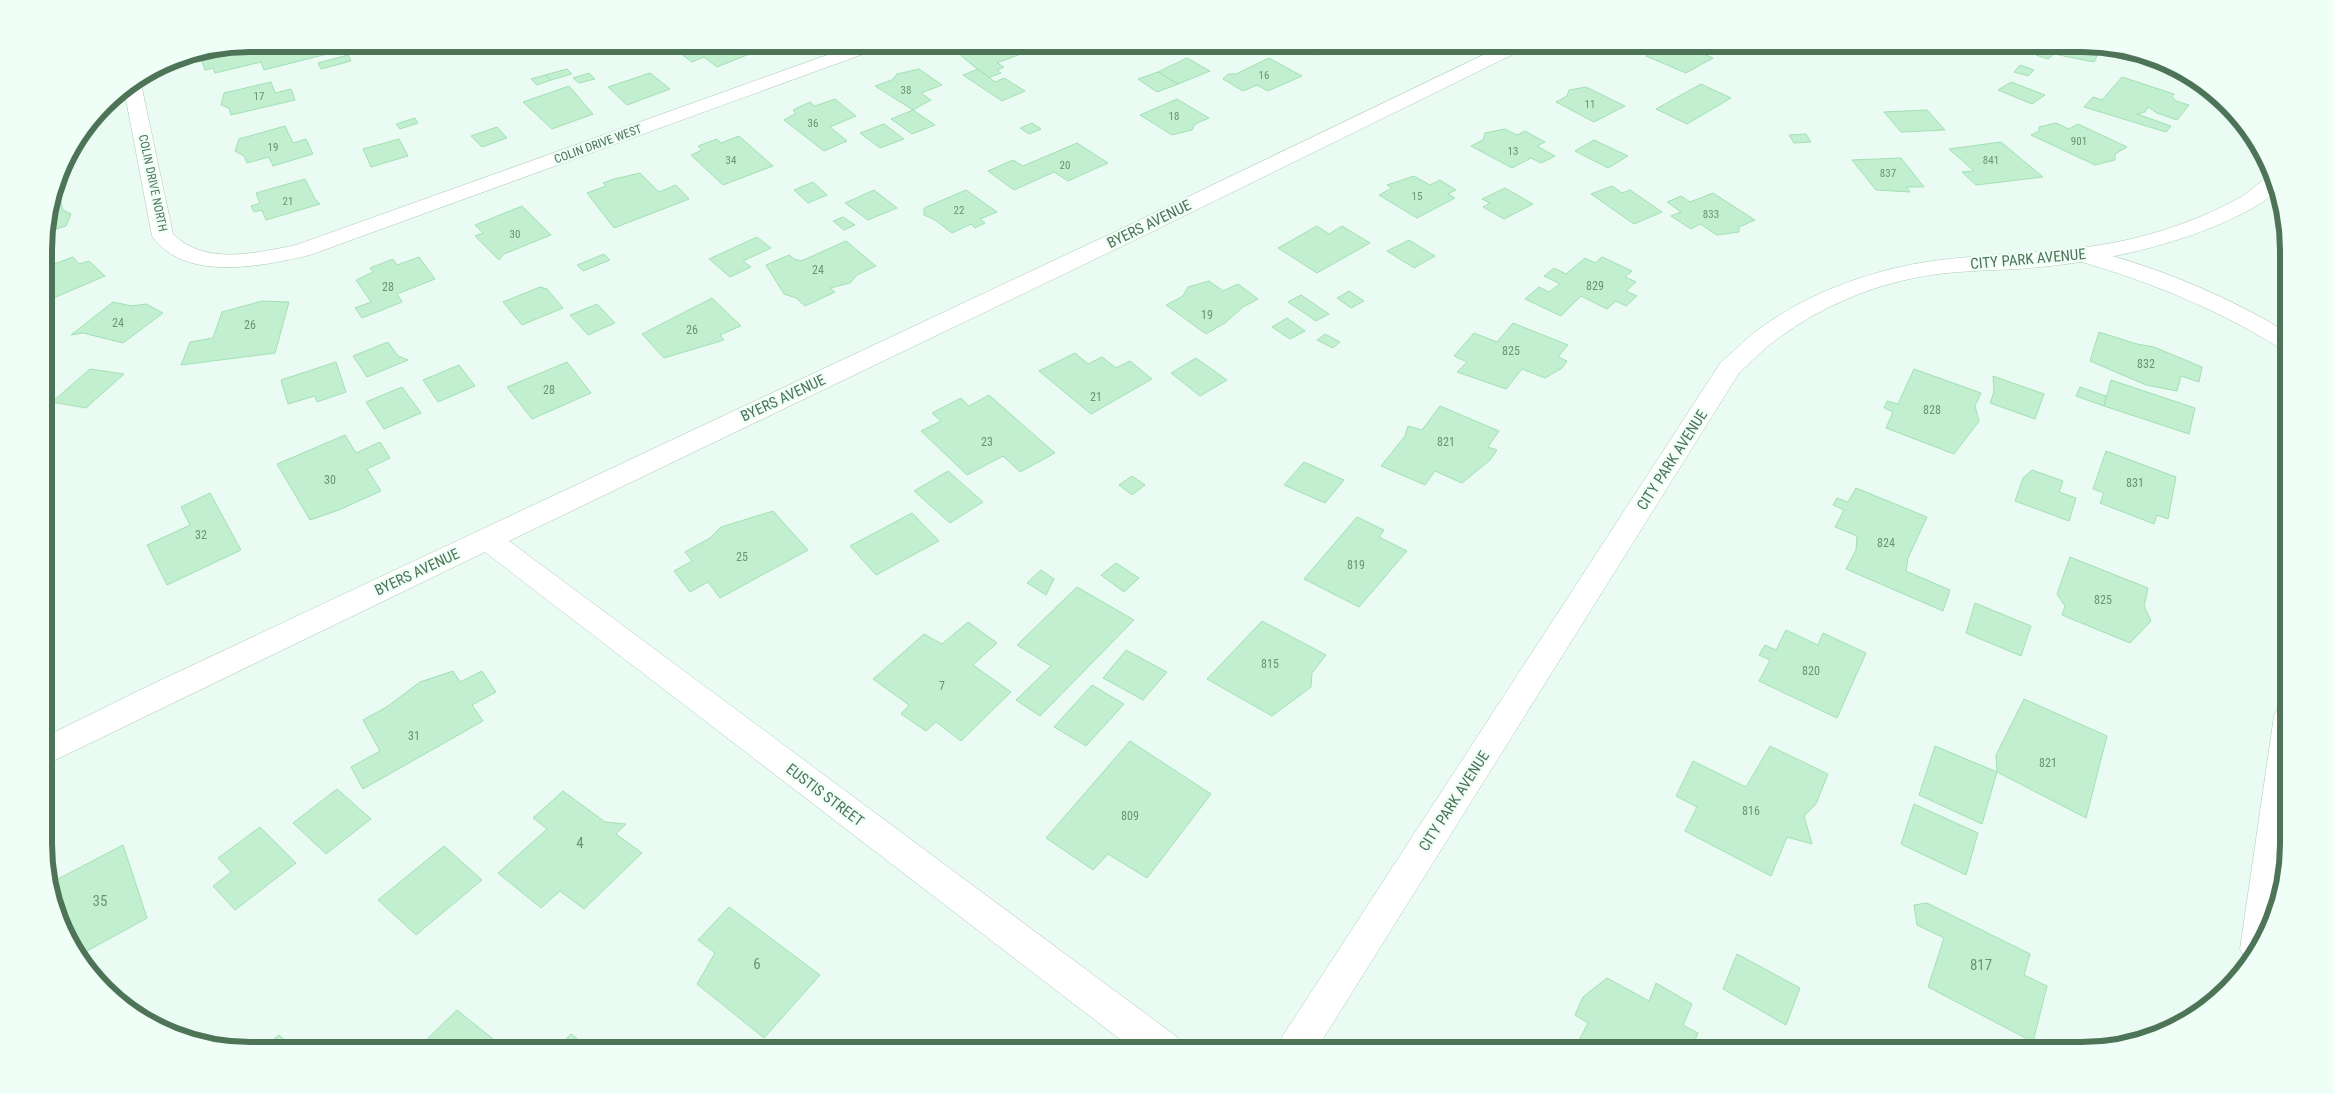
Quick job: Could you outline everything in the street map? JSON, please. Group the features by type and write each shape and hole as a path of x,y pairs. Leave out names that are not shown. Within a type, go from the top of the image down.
{"street":[{"name":"COLIN DRIVE WEST","path":"321,244 831,52"},
{"name":"BYERS AVENUE","path":"52,748 153,698 1131,233 1504,52"},
{"name":"COLIN DRIVE NORTH","path":"133,91 163,236 177,250 196,257 227,261 264,258 321,244"},
{"name":"CITY PARK AVENUE","path":"1300,1042 1730,368 1768,334 1813,306 1860,285 1915,271 1963,264 2083,256 2120,249 2196,227 2241,206 2270,187"},
{"path":"2083,256 2141,271 2195,292 2248,318 2280,338"},
{"name":"EUSTIS STREET","path":"486,540 1153,1042"},
{"path":"2261,929 2280,784"}],"building":[{"path":"250,52 331,53 264,70 261,62 215,73 213,68 205,70 201,59 224,54"},
{"path":"964,52 1023,53 997,63 1004,67 997,70 1001,73 988,78 959,54"},
{"path":"1311,52 1323,52 1317,55"},
{"path":"1653,52 1698,52 1713,58 1686,73 1646,56"},
{"path":"2040,52 2054,54 2048,59 2036,55"},
{"path":"2055,52 2098,53 2094,62 2054,54"},
{"path":"680,53 752,53 717,67 704,57 692,62"},
{"path":"348,55 351,61 321,69 318,63"},
{"path":"1187,58 1210,71 1178,84 1158,72"},
{"path":"1269,58 1302,76 1268,91 1257,85 1243,91 1223,79 1228,74 1236,74"},
{"path":"2020,65 2034,70 2028,76 2014,72"},
{"path":"567,69 572,74 551,80 545,75"},
{"path":"919,69 942,85 921,93 931,100 913,110 875,86 892,80 897,74"},
{"path":"978,69 995,82 1004,78 1025,91 1002,101 963,75"},
{"path":"1158,72 1178,84 1157,92 1138,79"},
{"path":"589,73 595,79 579,83 573,78"},
{"path":"650,73 670,89 627,105 608,87"},
{"path":"545,75 551,80 537,85 531,79"},
{"path":"2122,77 2174,94 2172,97 2176,101 2189,105 2177,120 2157,113 2148,107 2145,112 2137,114 2171,126 2166,132 2084,107 2093,97 2102,100"},
{"path":"271,82 275,93 291,89 295,100 231,115 229,108 221,105 224,93"},
{"path":"2011,82 2045,95 2032,104 1998,90"},
{"path":"1701,84 1731,98 1687,124 1656,109"},
{"path":"569,86 593,114 552,129 523,102"},
{"path":"1586,87 1625,106 1594,122 1556,102 1567,96 1569,90"},
{"path":"835,99 856,116 830,127 847,141 824,151 784,120 796,113 793,110 810,102 815,106"},
{"path":"1177,99 1209,118 1195,124 1192,130 1172,135 1140,115"},
{"path":"913,110 935,125 912,134 891,119"},
{"path":"1927,110 1945,130 1901,132 1884,112"},
{"path":"415,118 418,123 400,129 396,124"},
{"path":"1032,123 1041,129 1029,134 1020,128"},
{"path":"2056,123 2069,129 2078,124 2127,147 2115,154 2115,160 2095,165 2031,135 2039,131 2039,127"},
{"path":"884,124 904,139 880,148 860,133"},
{"path":"285,126 293,143 306,139 313,154 273,166 269,157 247,163 244,156 235,151 239,139"},
{"path":"497,127 507,138 482,147 471,136"},
{"path":"1505,129 1517,135 1525,131 1545,142 1537,146 1555,156 1541,163 1531,158 1512,168 1471,146 1483,140 1485,133"},
{"path":"1806,134 1811,142 1794,143 1789,135"},
{"path":"739,136 773,166 723,185 691,155 702,150 698,146 717,139 721,143"},
{"path":"399,139 408,156 371,167 363,149"},
{"path":"1594,140 1628,156 1608,168 1575,151"},
{"path":"2001,142 2043,177 1976,185 1962,172 1974,171 1949,149"},
{"path":"1077,143 1108,163 1068,181 1054,172 1014,190 988,171 1013,160 1023,166"},
{"path":"1901,158 1924,187 1906,187 1910,192 1876,190 1852,160"},
{"path":"640,173 659,192 676,185 689,199 614,228 587,193 606,186 603,183"},
{"path":"1414,176 1430,185 1440,180 1456,190 1448,194 1455,198 1417,218 1379,195 1392,188 1387,185"},
{"path":"305,179 315,199 320,204 266,220 262,210 254,212 251,206 260,203 256,193"},
{"path":"813,182 827,195 808,203 794,190"},
{"path":"1612,186 1622,193 1630,190 1662,212 1634,224 1591,194"},
{"path":"1505,188 1533,204 1504,219 1483,207 1490,203 1482,199"},
{"path":"874,190 897,208 868,220 845,203"},
{"path":"966,190 997,212 980,219 985,223 975,228 971,224 952,233 935,220 924,215 924,208"},
{"path":"1713,193 1755,220 1739,227 1739,232 1717,235 1700,224 1691,229 1671,216 1681,212 1667,202 1681,196 1690,202"},
{"path":"59,200 63,210 71,214 66,226 54,230 56,212"},
{"path":"522,206 551,235 504,254 499,260 475,236 483,233 475,225"},
{"path":"843,217 855,225 844,230 833,221"},
{"path":"1317,226 1329,234 1342,226 1370,243 1317,273 1278,248"},
{"path":"757,237 771,248 743,261 751,267 730,277 709,259"},
{"path":"1409,240 1435,256 1414,268 1387,251"},
{"path":"846,241 876,266 857,275 850,283 830,288 835,292 805,306 796,298 784,294 766,265 789,255 801,261"},
{"path":"604,254 610,260 583,271 577,265"},
{"path":"73,257 79,264 89,261 105,276 52,299 52,265"},
{"path":"419,257 435,279 397,294 402,302 362,318 355,308 371,302 356,280 373,272 370,268 393,259 397,265"},
{"path":"1602,257 1632,271 1625,277 1636,282 1626,291 1637,296 1626,306 1616,301 1607,309 1581,296 1561,316 1525,299 1539,287 1549,292 1560,284 1544,276 1554,268 1566,274 1585,258 1595,263"},
{"path":"1209,281 1223,291 1238,284 1258,299 1243,307 1225,323 1206,334 1166,305 1183,296 1188,287"},
{"path":"540,287 547,289 563,308 522,325 503,302"},
{"path":"1349,291 1364,301 1351,308 1337,298"},
{"path":"1301,295 1329,314 1316,321 1288,302"},
{"path":"712,298 741,326 720,335 724,340 664,358 642,334"},
{"path":"262,301 289,302 275,353 181,365 190,342 213,338 222,312"},
{"path":"113,302 132,306 146,304 163,313 123,343 83,333 71,335"},
{"path":"597,304 615,323 588,335 570,315"},
{"path":"1287,318 1305,331 1290,339 1272,327"},
{"path":"1513,323 1568,345 1558,357 1567,361 1562,368 1545,378 1522,369 1506,389 1457,372 1467,362 1454,356 1474,333 1497,342"},
{"path":"2099,332 2137,344 2154,347 2202,367 2199,382 2181,376 2177,391 2146,385 2090,361"},
{"path":"1325,334 1340,342 1333,348 1317,340"},
{"path":"388,342 398,356 408,360 367,377 353,356"},
{"path":"1075,353 1088,364 1102,357 1116,368 1130,361 1152,379 1091,414 1039,371"},
{"path":"1196,358 1227,380 1200,396 1171,373"},
{"path":"336,362 346,392 317,402 315,396 288,404 281,380"},
{"path":"567,362 591,393 532,419 507,387"},
{"path":"459,365 475,386 438,402 423,380"},
{"path":"90,369 124,374 86,408 52,402"},
{"path":"1914,369 1981,393 1975,406 1979,421 1954,454 1886,428 1893,412 1884,408 1887,401 1898,404"},
{"path":"1993,376 2044,394 2035,419 1990,403 1994,392"},
{"path":"2111,380 2195,408 2189,434 2104,406"},
{"path":"402,387 421,413 384,429 366,402"},
{"path":"2080,387 2106,396 2104,406 2076,396"},
{"path":"989,395 1055,453 1020,472 1003,456 967,475 921,431 941,421 932,413 961,398 969,406"},
{"path":"1440,406 1499,431 1488,447 1497,450 1490,460 1462,483 1435,471 1425,485 1381,466 1405,436 1408,426 1422,430"},
{"path":"345,435 356,453 380,442 390,458 367,469 381,491 339,510 310,520 277,464"},
{"path":"2106,451 2176,477 2168,519 2157,515 2154,524 2100,503 2104,493 2093,489"},
{"path":"1304,462 1344,480 1325,503 1284,485"},
{"path":"2032,470 2063,481 2059,492 2076,498 2069,521 2015,501 2023,478"},
{"path":"948,471 983,502 950,523 914,491"},
{"path":"1132,476 1145,485 1132,495 1119,485"},
{"path":"1856,488 1927,517 1908,558 1906,571 1950,590 1943,611 1846,569 1856,550 1857,536 1835,527 1844,510 1833,505 1837,498 1848,502"},
{"path":"210,493 241,550 167,585 147,545 190,525 181,507"},
{"path":"773,511 808,550 720,598 708,582 690,592 674,571 692,561 685,552 710,538 721,527"},
{"path":"912,513 939,541 876,575 850,546"},
{"path":"1357,517 1384,530 1379,537 1407,551 1359,607 1304,579"},
{"path":"2070,557 2148,588 2144,606 2151,621 2130,643 2062,615 2065,606 2057,594"},
{"path":"1116,563 1139,578 1124,592 1101,575"},
{"path":"1041,570 1054,579 1046,595 1027,583"},
{"path":"1077,587 1134,620 1040,716 1016,700 1051,666 1017,645"},
{"path":"1975,603 2031,626 2021,656 1966,633"},
{"path":"1262,621 1326,655 1312,673 1311,687 1272,716 1207,679"},
{"path":"968,622 997,643 973,665 1011,692 961,741 936,722 926,731 901,714 909,705 873,679 924,634 942,644"},
{"path":"1786,630 1818,645 1823,633 1866,653 1837,718 1759,681 1770,660 1759,655 1765,645 1776,650"},
{"path":"1126,650 1167,672 1143,700 1103,678"},
{"path":"453,671 460,682 482,671 496,692 472,705 483,721 363,789 351,767 380,751 363,720 388,706 420,682"},
{"path":"1092,685 1124,704 1086,746 1054,727"},
{"path":"2024,699 2107,736 2086,818 1997,772 1996,755"},
{"path":"1130,741 1211,794 1147,878 1108,854 1093,870 1046,838"},
{"path":"1770,746 1828,774 1816,804 1804,816 1812,844 1787,837 1771,876 1685,831 1697,807 1676,796 1693,761 1746,787"},
{"path":"1935,746 1997,772 1982,824 1919,795"},
{"path":"337,789 371,819 326,854 293,823"},
{"path":"563,791 605,822 626,824 616,834 642,853 584,909 560,891 541,908 498,873 547,829 533,818"},
{"path":"1914,804 1978,833 1966,875 1901,844"},
{"path":"260,827 296,863 235,910 213,886 231,872 218,858"},
{"path":"123,845 147,918 85,952 63,907 56,880"},
{"path":"444,846 482,880 416,935 378,900"},
{"path":"1927,903 2030,954 2024,975 2047,986 2033,1042 1928,987 1944,938 1917,925 1914,905"},
{"path":"729,907 820,975 764,1038 697,984 715,953 698,940"},
{"path":"1737,954 1800,988 1786,1025 1723,989"},
{"path":"1607,978 1649,1001 1656,983 1692,1004 1683,1025 1698,1033 1694,1042 1578,1042 1588,1023 1575,1015 1583,997"},
{"path":"457,1010 493,1039 490,1042 424,1042"},
{"path":"571,1034 582,1042 563,1042"},
{"path":"279,1035 287,1042 271,1042"}]}
